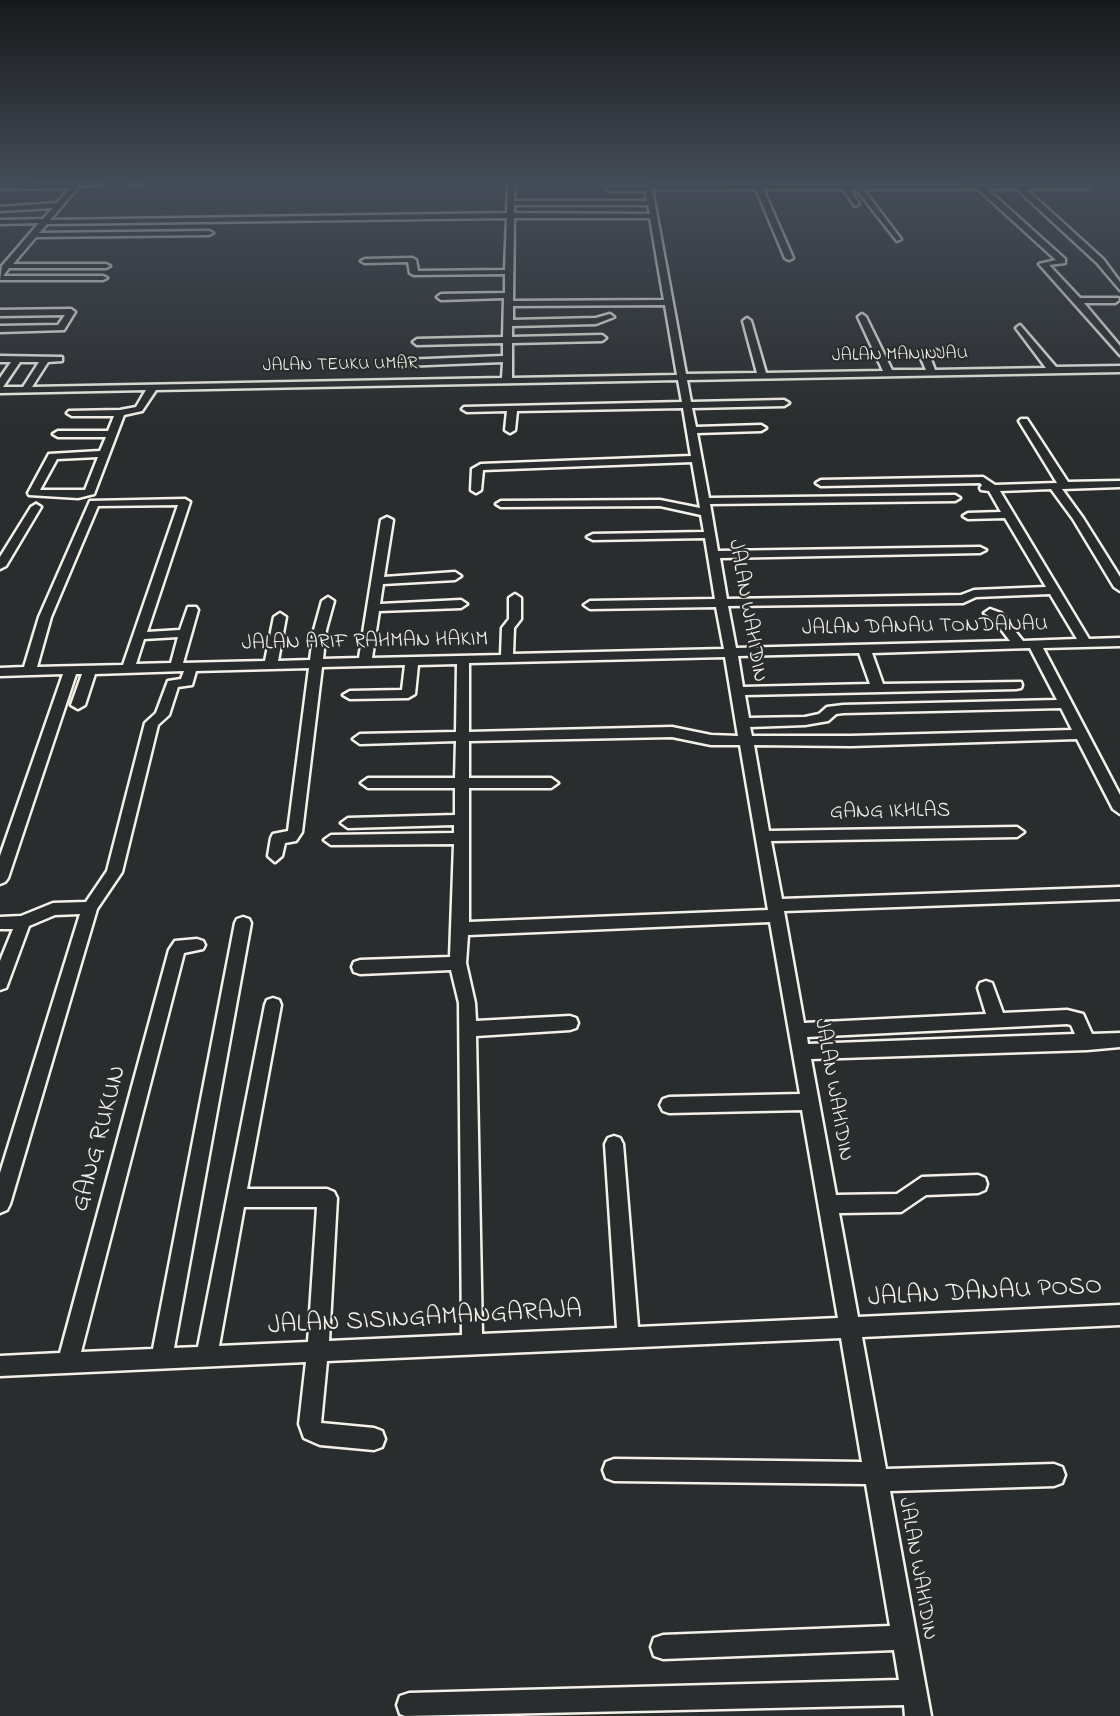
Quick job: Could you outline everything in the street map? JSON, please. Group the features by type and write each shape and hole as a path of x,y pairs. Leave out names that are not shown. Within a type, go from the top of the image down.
{"street":[{"path":"413,264 414,273 508,272"},
{"path":"507,380 508,264"},
{"name":"JALAN WAHIDIN","path":"662,264 852,1327 916,1704"},
{"path":"1043,264 1078,301 1120,352"},
{"path":"1102,264 1120,288"},
{"path":"103,278 0,276 6,266 106,266"},
{"path":"441,297 668,302"},
{"path":"1078,301 1115,300"},
{"path":"0,313 71,312 61,328 0,329"},
{"path":"508,323 596,321 610,317"},
{"path":"862,317 889,373"},
{"path":"747,321 762,375"},
{"path":"1020,328 1053,370"},
{"path":"417,342 602,338"},
{"path":"931,372 926,357 936,353"},
{"path":"0,359 59,359"},
{"path":"0,387 17,359"},
{"path":"26,389 45,359"},
{"path":"402,363 507,359"},
{"name":"JALAN MANINJAU","path":"681,376 1120,369"},
{"name":"JALAN TEUKU UMAR","path":"0,387 26,389 153,387 681,376"},
{"path":"72,413 120,413 139,410 153,387"},
{"path":"468,409 784,403"},
{"path":"510,430 512,408"},
{"path":"102,454 53,456 33,493 78,495 90,492 102,454 120,413"},
{"path":"1024,421 1059,486 1120,587"},
{"path":"691,430 761,428"},
{"path":"58,434 112,434"},
{"path":"476,490 477,469 481,467 696,459"},
{"path":"821,483 983,480 991,487 1085,643"},
{"path":"906,482 912,499"},
{"path":"974,488 1120,484"},
{"path":"501,504 660,503 704,507 955,498"},
{"path":"29,671 45,617 94,503 185,502 128,668"},
{"path":"0,566 36,507"},
{"path":"968,516 1008,515"},
{"path":"365,662 387,520"},
{"path":"593,537 710,535"},
{"path":"713,555 980,550"},
{"path":"377,581 455,576"},
{"path":"590,605 963,599 974,594 1053,590"},
{"path":"507,658 508,628 515,619 515,598"},
{"path":"275,856 278,838 291,837 295,831 309,706 320,630 328,601"},
{"path":"373,608 461,604"},
{"path":"176,667 192,610"},
{"path":"990,612 997,616 1020,645"},
{"path":"271,664 280,618"},
{"path":"138,636 186,633"},
{"name":"JALAN DANAU TONDANAU","path":"730,653 1120,642"},
{"path":"1035,645 1120,809"},
{"path":"864,649 877,686"},
{"name":"JALAN ARIF RAHMAN HAKIM","path":"0,672 730,653"},
{"path":"463,660 461,929 458,963 467,1004 468,1029 472,1345"},
{"path":"350,695 408,694 412,661"},
{"path":"0,1204 90,908 114,872 152,723 162,715 173,684 187,682 191,667"},
{"path":"78,705 90,669"},
{"path":"0,878 71,670"},
{"path":"737,691 877,686 1016,685"},
{"path":"360,739 672,732 697,739 814,720 823,718 832,710 1066,704"},
{"path":"745,731 851,741 1082,734"},
{"path":"368,783 551,783"},
{"path":"348,823 461,820"},
{"name":"GANG IKHLAS","path":"763,836 1017,832"},
{"path":"331,840 462,838"},
{"path":"461,929 1120,893"},
{"path":"0,923 23,922 53,909 90,908"},
{"path":"0,983 23,922"},
{"path":"161,1359 243,923"},
{"name":"GANG RUKUN","path":"68,1363 177,950 181,946 197,945"},
{"path":"360,967 458,963"},
{"path":"986,988 997,1022"},
{"path":"206,1357 273,1005"},
{"path":"798,1030 1074,1018 1088,1042"},
{"path":"468,1029 570,1023"},
{"path":"962,1024 970,1048"},
{"path":"802,1052 970,1048 1120,1040"},
{"path":"669,1105 811,1102"},
{"path":"614,1144 628,1337"},
{"path":"830,1204 902,1203 922,1186 978,1184"},
{"path":"235,1198 327,1198 318,1352 310,1424 312,1430 320,1434 374,1439"},
{"name":"JALAN DANAU POSO","path":"852,1327 1120,1315"},
{"name":"JALAN SISINGAMANGARAJA","path":"0,1366 852,1327"},
{"path":"614,1470 877,1477 1054,1475"},
{"path":"663,1647 905,1638"},
{"path":"410,1705 916,1704"}]}
